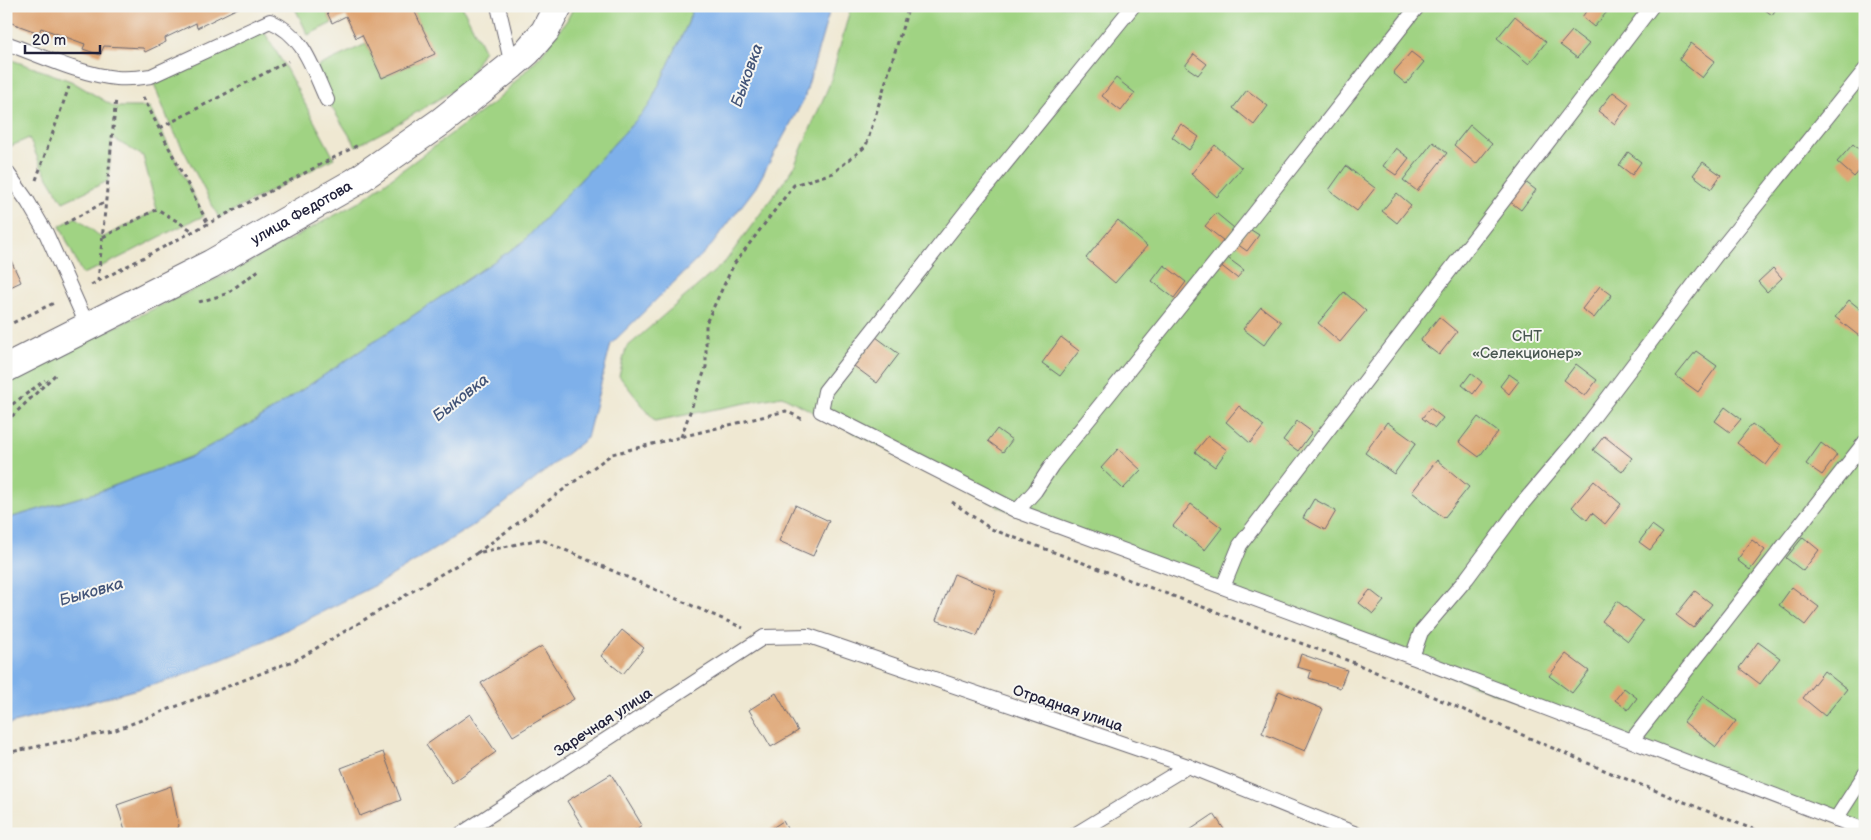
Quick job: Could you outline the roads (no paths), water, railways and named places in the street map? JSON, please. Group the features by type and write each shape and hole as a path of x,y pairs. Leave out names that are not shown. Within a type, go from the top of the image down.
{"street":[{"name":"улица Федотова","path":"6,368 211,264 355,182 442,121 527,52 545,30 558,6"}],"lane":[{"path":"498,6 512,65"},
{"path":"1133,6 973,203 825,391 822,411 1017,511 1412,657 1865,830"},
{"path":"1017,511 1058,457 1250,220 1418,6"},
{"path":"1223,587 1240,545 1652,6"},
{"path":"6,43 97,75 134,78 151,76 270,21 281,26 301,45 327,100"},
{"path":"1412,657 1421,632 1467,578 1522,504 1576,440 1717,254 1865,70"},
{"path":"6,171 28,202 46,233 88,327"},
{"path":"1632,740 1865,442"},
{"name":"Отрадная улица","path":"764,637 809,636 1188,766 1356,834"},
{"name":"Заречная улица","path":"461,834 764,637"},
{"path":"1076,834 1188,766"},
{"path":"1836,818 1865,774"}],"water":[{"name":"Быковка","path":"693,6 831,6 804,99 756,187 711,246 611,344 587,438 490,515 378,584 252,647 174,679 6,725 6,519 98,492 190,457 257,420 523,242 649,106 688,23"}],"park label":[{"name":"СНТ «Селекционер»","path":"1527,344"}]}
